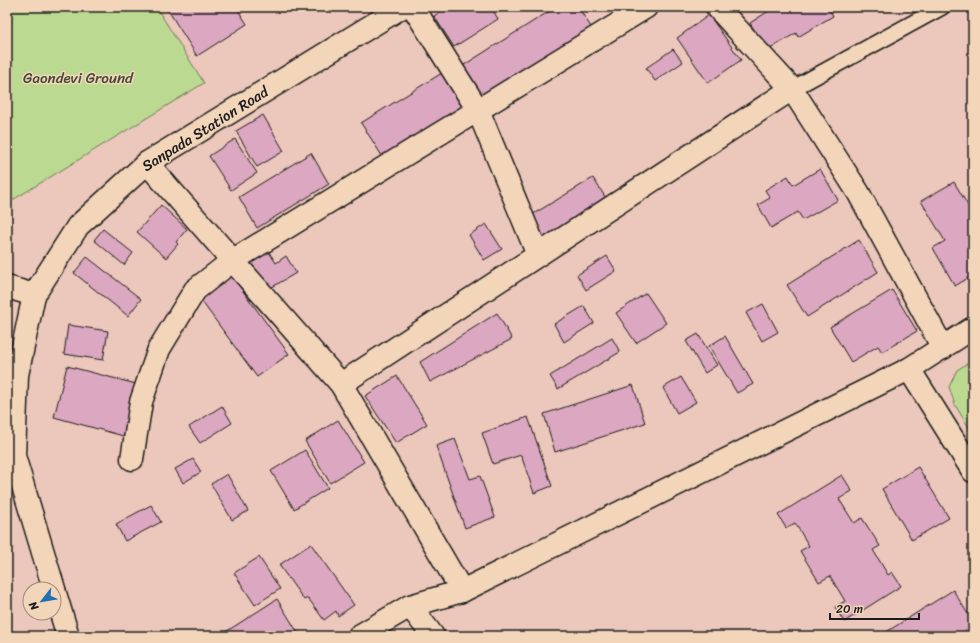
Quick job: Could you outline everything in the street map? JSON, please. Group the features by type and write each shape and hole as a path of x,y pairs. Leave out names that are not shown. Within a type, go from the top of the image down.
{"street":[{"path":"132,459 141,402 159,349 195,290 232,261 646,7"},
{"path":"717,7 792,89 858,192 943,348"},
{"path":"401,8 478,110 538,256"},
{"name":"Sanpada Station Road","path":"52,581 14,456 17,375 34,295 78,226 147,163 401,8"},
{"path":"341,384 792,89"},
{"path":"147,163 341,384 462,591"},
{"path":"7,287 34,295"},
{"path":"358,636 410,606 462,591 909,369 973,328"},
{"path":"909,369 973,471"},
{"path":"410,606 432,636"},
{"name":"Sanpada Station Road","path":"62,616 68,636"}],"lane":[{"path":"792,89 942,7"}],"green space":[{"name":"Gaondevi Ground","path":"7,7 156,7 204,83 11,201 7,202"},
{"path":"973,360 973,434 955,405 949,387 957,370"}],"building":[{"path":"166,7 236,7 247,24 197,56"},
{"path":"448,7 491,7 498,19 454,47 434,16"},
{"path":"556,7 578,7 593,30 476,102 456,70"},
{"path":"775,7 828,7 833,16 798,37 796,33 767,51 750,23"},
{"path":"709,15 741,60 708,83 677,38"},
{"path":"673,49 683,62 655,81 646,68"},
{"path":"442,73 467,112 386,162 361,123"},
{"path":"263,115 284,151 257,167 236,131"},
{"path":"235,139 257,173 231,190 209,156"},
{"path":"311,153 329,184 257,228 239,197"},
{"path":"820,169 838,200 803,220 798,212 771,228 758,205 770,198 765,190 788,176 793,185"},
{"path":"593,178 611,206 547,244 530,216"},
{"path":"954,182 973,214 973,275 955,286 933,248 945,241 921,201"},
{"path":"161,205 187,229 176,242 178,244 166,258 137,232"},
{"path":"486,224 502,249 484,260 469,235"},
{"path":"103,229 133,253 124,265 94,240"},
{"path":"859,240 878,272 807,317 787,285"},
{"path":"267,249 276,263 286,256 296,273 262,293 243,263"},
{"path":"607,256 616,271 586,290 577,275"},
{"path":"87,257 141,299 128,316 74,273"},
{"path":"229,272 289,354 257,377 197,295"},
{"path":"892,290 917,331 882,352 878,346 851,362 830,327"},
{"path":"646,293 666,323 636,343 616,313"},
{"path":"763,304 778,332 762,341 746,313"},
{"path":"584,306 594,323 564,342 554,324"},
{"path":"497,313 512,339 430,382 420,362"},
{"path":"68,325 108,331 103,360 64,354"},
{"path":"698,334 717,365 705,373 686,341"},
{"path":"725,336 753,384 737,393 709,346"},
{"path":"612,338 620,352 558,389 550,376"},
{"path":"67,366 140,385 127,437 54,417"},
{"path":"397,376 427,424 396,443 365,396"},
{"path":"681,377 696,402 677,413 663,388"},
{"path":"633,385 645,423 555,452 544,414"},
{"path":"222,406 232,423 200,443 189,427"},
{"path":"528,417 552,486 534,493 521,455 493,464 482,433"},
{"path":"338,420 364,462 330,483 305,441"},
{"path":"455,439 470,479 480,476 495,517 465,528 436,446"},
{"path":"305,450 328,488 294,509 271,471"},
{"path":"193,459 201,472 183,483 175,469"},
{"path":"918,467 949,518 912,540 882,489"},
{"path":"227,474 248,511 232,520 211,484"},
{"path":"842,475 852,491 839,499 854,523 862,518 880,546 873,550 888,575 892,572 901,586 844,622 835,607 845,601 830,576 819,582 800,551 809,546 795,523 786,528 778,515"},
{"path":"151,505 161,522 125,541 116,524"},
{"path":"311,544 354,605 338,616 336,611 324,620 308,598 304,600 279,565"},
{"path":"259,557 280,589 255,605 234,573"},
{"path":"953,590 973,622 973,636 880,636"},
{"path":"277,599 300,636 226,636 224,633"}]}
